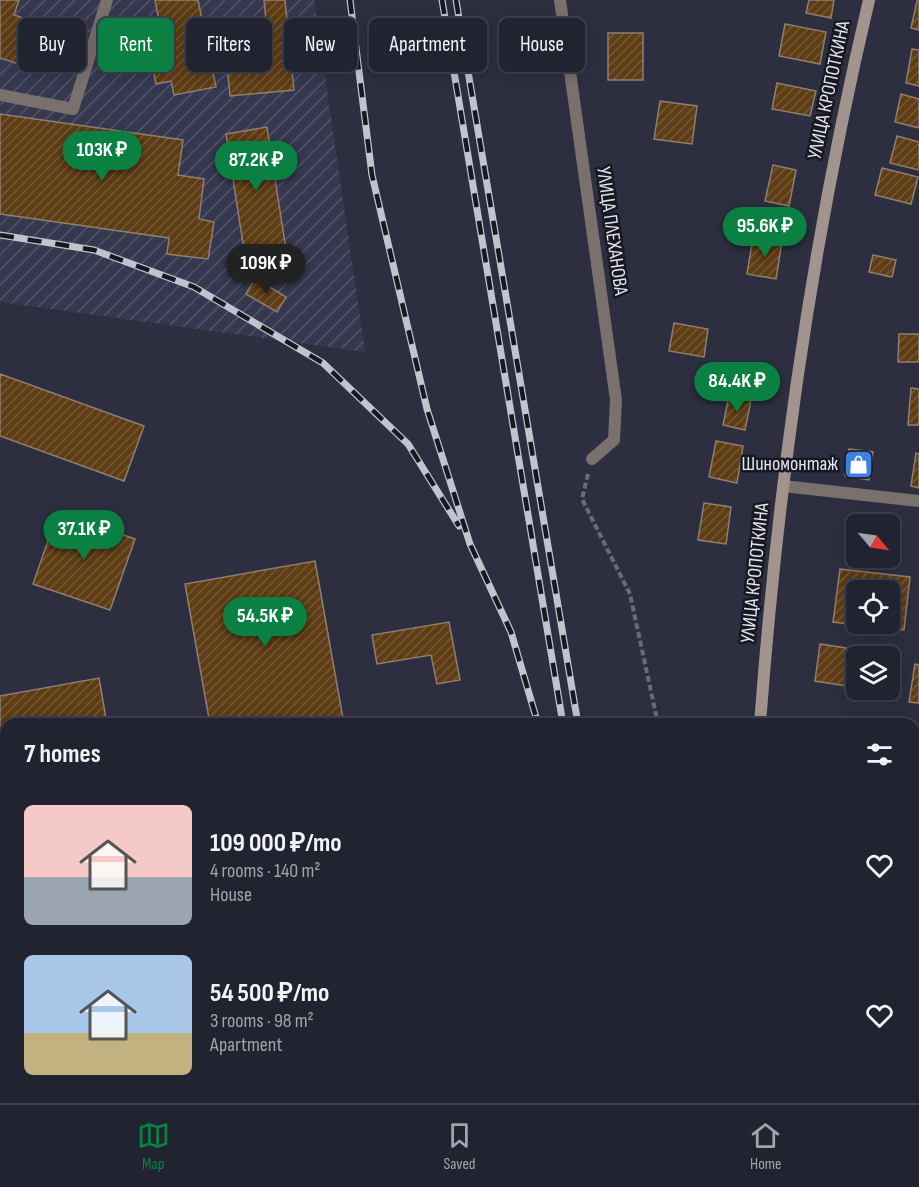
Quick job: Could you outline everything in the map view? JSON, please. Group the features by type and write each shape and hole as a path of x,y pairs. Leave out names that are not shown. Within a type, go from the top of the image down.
{"main road":[{"name":"УЛИЦА КРОПОТКИНА","path":"761,718 783,486 836,145 869,0"}],"street":[{"path":"0,95 73,109 107,0"},
{"name":"УЛИЦА ПЛЕХАНОВА","path":"560,0 616,400 614,440 592,459"},
{"path":"783,486 919,501"}],"path":[{"path":"592,459 582,499 630,594 657,718"}],"shaded area":[{"path":"0,0 314,0 317,18 284,18 284,72 324,72 365,352 0,302"}],"building":[{"path":"0,0 19,0 14,15 23,18 18,18 18,64 0,58"},
{"path":"155,0 198,0 202,18 186,18 186,72 213,72 216,87 174,95 171,81 156,84 154,72 174,72 174,18 158,18"},
{"path":"264,0 285,0 287,18 284,18 284,72 292,72 294,90 230,96 228,72 272,72 272,18 266,18"},
{"path":"809,0 834,0 831,18 806,13"},
{"path":"917,1 919,1 919,30 911,28"},
{"path":"785,24 826,32 820,64 779,56"},
{"path":"608,33 643,33 643,80 608,80"},
{"path":"912,49 919,50 919,86 906,83"},
{"path":"777,83 816,91 810,116 772,109"},
{"path":"901,94 919,99 919,128 895,122"},
{"path":"660,101 697,106 692,144 654,139"},
{"path":"0,114 183,140 178,175 204,179 199,219 214,222 208,259 167,254 169,238 0,214"},
{"path":"267,127 286,250 245,256 226,134"},
{"path":"897,136 919,142 919,170 890,163"},
{"path":"773,165 796,170 789,206 765,201"},
{"path":"882,168 918,177 911,204 875,195"},
{"path":"753,237 782,241 776,279 747,274"},
{"path":"873,255 896,260 892,277 869,272"},
{"path":"255,278 286,297 277,312 246,294"},
{"path":"674,323 708,329 704,357 669,351"},
{"path":"899,334 919,334 919,362 898,362"},
{"path":"0,374 144,426 124,481 0,436"},
{"path":"911,388 919,389 919,425 908,425"},
{"path":"729,396 751,400 745,430 723,425"},
{"path":"716,441 743,446 737,483 709,477"},
{"name":"Шиномонтаж","path":"849,449 873,452 869,480 845,476"},
{"path":"916,453 919,454 919,488 911,486"},
{"path":"704,503 731,507 726,544 698,540"},
{"path":"58,512 135,539 110,610 33,584"},
{"path":"315,561 343,718 209,718 185,584"},
{"path":"840,569 910,577 904,630 900,630 900,580 846,580 846,623 833,622"},
{"path":"449,622 460,680 437,684 431,655 377,664 372,635"},
{"path":"820,644 846,648 846,686 815,681"},
{"path":"915,664 919,665 919,703 909,702"},
{"path":"99,678 106,718 0,718 0,696"}],"railway":[{"path":"350,0 372,175 427,409 470,544 511,632 536,718"},
{"path":"442,0 562,718"},
{"path":"456,0 577,718"},
{"path":"0,235 94,250 194,287 323,363 408,444 459,526"}],"place":[{"name":"Шиномонтаж","path":"859,464"}]}
